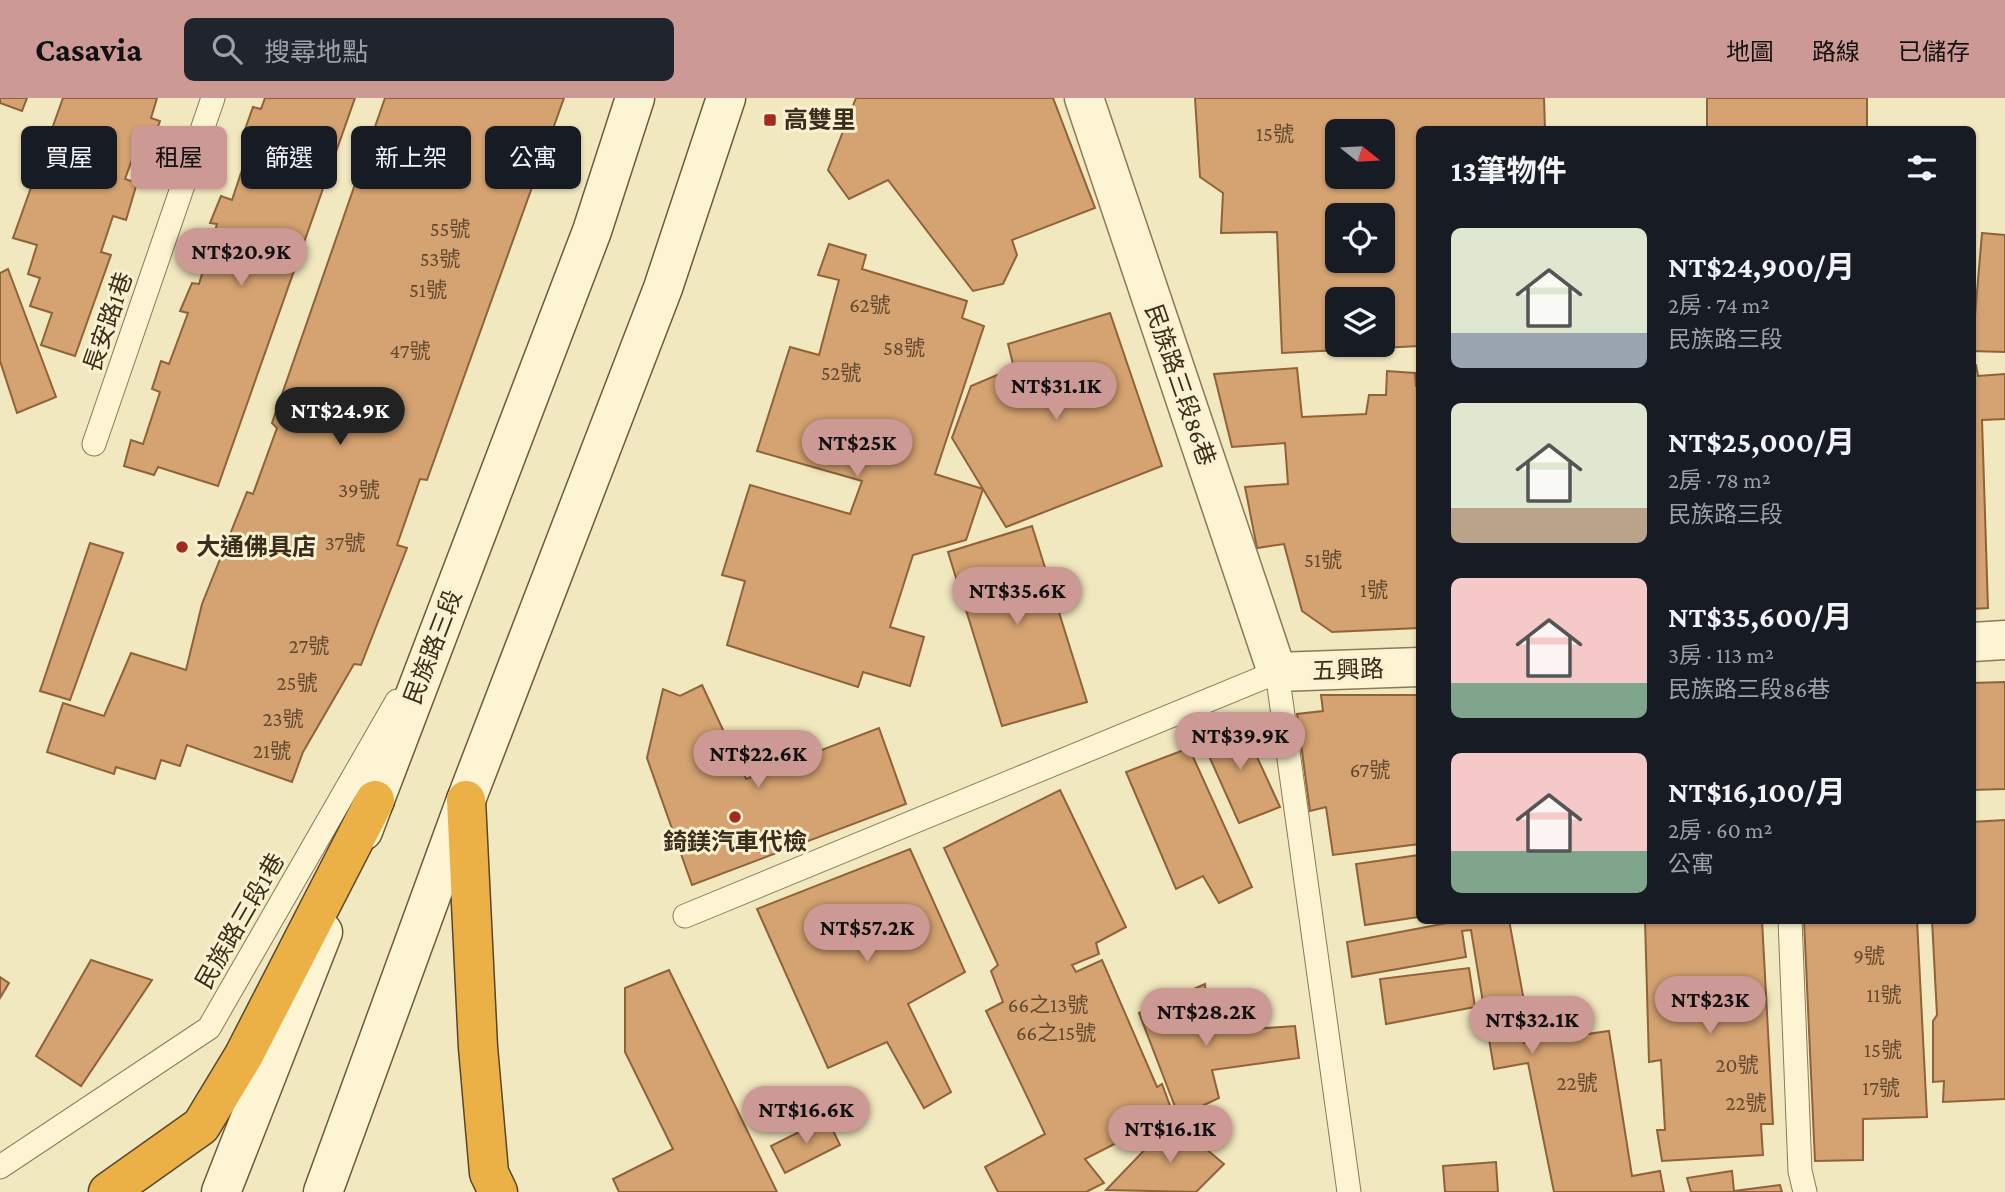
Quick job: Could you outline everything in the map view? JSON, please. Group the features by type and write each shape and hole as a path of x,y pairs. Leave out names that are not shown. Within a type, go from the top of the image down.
{"highway":[{"path":"108,1192 201,1126 244,1055 375,800"},
{"path":"466,800 478,1047 489,1173 498,1192"}],"main road":[{"name":"民族路三段","path":"221,1192 375,800 592,231 635,98"},
{"path":"324,1192 466,800 663,289 726,98"},
{"name":"民族路三段86巷","path":"1084,98 1277,672"},
{"path":"1976,642 2005,640"},
{"name":"五興路","path":"1277,672 1416,667"}],"lane":[{"name":"長安路1巷","path":"94,444 213,98"},
{"name":"民族路三段1巷","path":"0,1167 209,1028 443,622"},
{"path":"685,916 1277,672 1349,1192"},
{"path":"1790,924 1800,1171 1805,1192"}],"building":[{"path":"0,98 27,98 22,111 0,103"},
{"path":"63,98 157,98 151,118 160,121 158,126 131,126 131,163 125,179 131,181 131,189 135,189 126,220 113,216 101,252 111,255 75,356 41,345 52,313 30,306 40,278 28,274 37,245 13,238 30,189 117,189 117,126 53,126"},
{"path":"265,98 355,98 337,149 337,126 246,126 253,107 261,109"},
{"path":"385,98 564,98 554,126 485,126 485,189 531,189 427,480 420,479 397,545 407,548 361,665 354,664 303,752 292,782 187,745 180,766 161,760 155,779 116,767 114,774 47,752 63,703 104,716 131,653 186,670 202,604 247,492 253,494 277,428 272,423 353,189 471,189 471,126 375,126"},
{"path":"856,98 1053,98 1095,208 1012,240 1017,255 1003,284 973,291 888,180 849,199 828,170"},
{"path":"1195,98 1544,98 1545,126 1416,126 1416,346 1395,347 1395,287 1325,287 1325,351 1282,353 1277,232 1221,233 1223,193 1200,177"},
{"path":"1707,98 1867,98 1867,126 1707,126"},
{"path":"241,173 241,189 323,189 218,486 158,467 154,475 124,466 131,440 143,444 160,392 152,389 161,361 169,364 188,313 180,311 192,283 199,284 217,224 210,223 221,196 232,200"},
{"path":"1982,233 2005,235 2005,352 1976,351 1976,304"},
{"path":"829,244 866,255 862,269 967,301 962,318 984,326 935,474 983,489 966,540 913,555 890,627 924,637 910,686 863,672 858,687 727,645 745,581 722,575 750,485 850,514 862,481 757,451 790,347 819,355 839,280 818,275"},
{"path":"8,269 56,397 17,413 0,361 0,273"},
{"path":"1110,313 1162,466 1006,527 952,438 971,386 1014,368 1008,344"},
{"path":"1976,365 1978,376 2005,374 2005,419 1982,420 1988,608 1976,609"},
{"path":"1297,368 1302,417 1366,414 1369,395 1386,395 1387,371 1415,373 1416,628 1332,632 1302,611 1284,544 1257,548 1245,487 1288,484 1285,443 1232,447 1214,374"},
{"path":"1032,526 1087,702 1002,726 948,552"},
{"path":"90,543 123,553 70,700 40,691"},
{"path":"2005,682 2005,789 1976,790 1976,683"},
{"path":"702,685 746,779 879,728 906,804 692,885 647,758 663,689 680,696"},
{"path":"1321,695 1416,695 1416,844 1333,855 1326,807 1310,811 1297,714 1323,711"},
{"path":"1240,720 1280,807 1239,823 1200,736"},
{"path":"1189,748 1252,887 1219,903 1203,876 1176,889 1126,772"},
{"path":"1060,790 1126,927 1096,943 1099,954 1072,965 1076,972 1102,960 1157,1087 1162,1084 1173,1114 1085,1159 1104,1183 1086,1192 998,1192 985,1167 1045,1134 986,1011 1003,1002 991,971 998,965 944,848"},
{"path":"2005,820 2005,1099 1943,1102 1944,1081 1933,1082 1933,1021 1937,1015 1932,924 1976,924 1976,822"},
{"path":"910,849 965,972 908,1004 951,1092 924,1108 887,1042 828,1068 757,909"},
{"path":"1416,855 1416,917 1365,925 1356,864"},
{"path":"1442,924 1510,924 1527,1017 1520,1017 1524,1043 1609,1031 1632,1176 1660,1171 1664,1192 1554,1192 1528,1063 1494,1069 1471,930 1462,931 1466,957 1352,977 1347,942"},
{"path":"1645,924 1762,924 1773,1124 1761,1124 1763,1155 1662,1161 1657,1130 1665,1130 1661,1060 1649,1062"},
{"path":"1804,924 1917,924 1927,1117 1863,1119 1863,1160 1815,1161"},
{"path":"91,960 152,980 81,1086 36,1056"},
{"path":"1469,968 1475,1007 1386,1024 1380,979"},
{"path":"669,970 777,1192 619,1192 613,1179 673,1149 625,1052 625,988"},
{"path":"0,977 9,983 0,998"},
{"path":"1205,984 1210,1032 1295,1026 1299,1058 1212,1070 1219,1098 1179,1117 1139,1013"},
{"path":"827,1118 840,1145 785,1173 771,1146"},
{"path":"1175,1123 1224,1164 1196,1192 1106,1190 1158,1136 1153,1131"},
{"path":"1496,1162 1498,1192 1445,1192 1443,1166"},
{"path":"1732,1171 1734,1191 1780,1185 1782,1192 1691,1192 1687,1178"}],"place":[{"name":"高雙里","path":"770,120"},
{"name":"大通佛具店","path":"182,547"},
{"name":"錡鎂汽車代檢","path":"735,817"}]}
